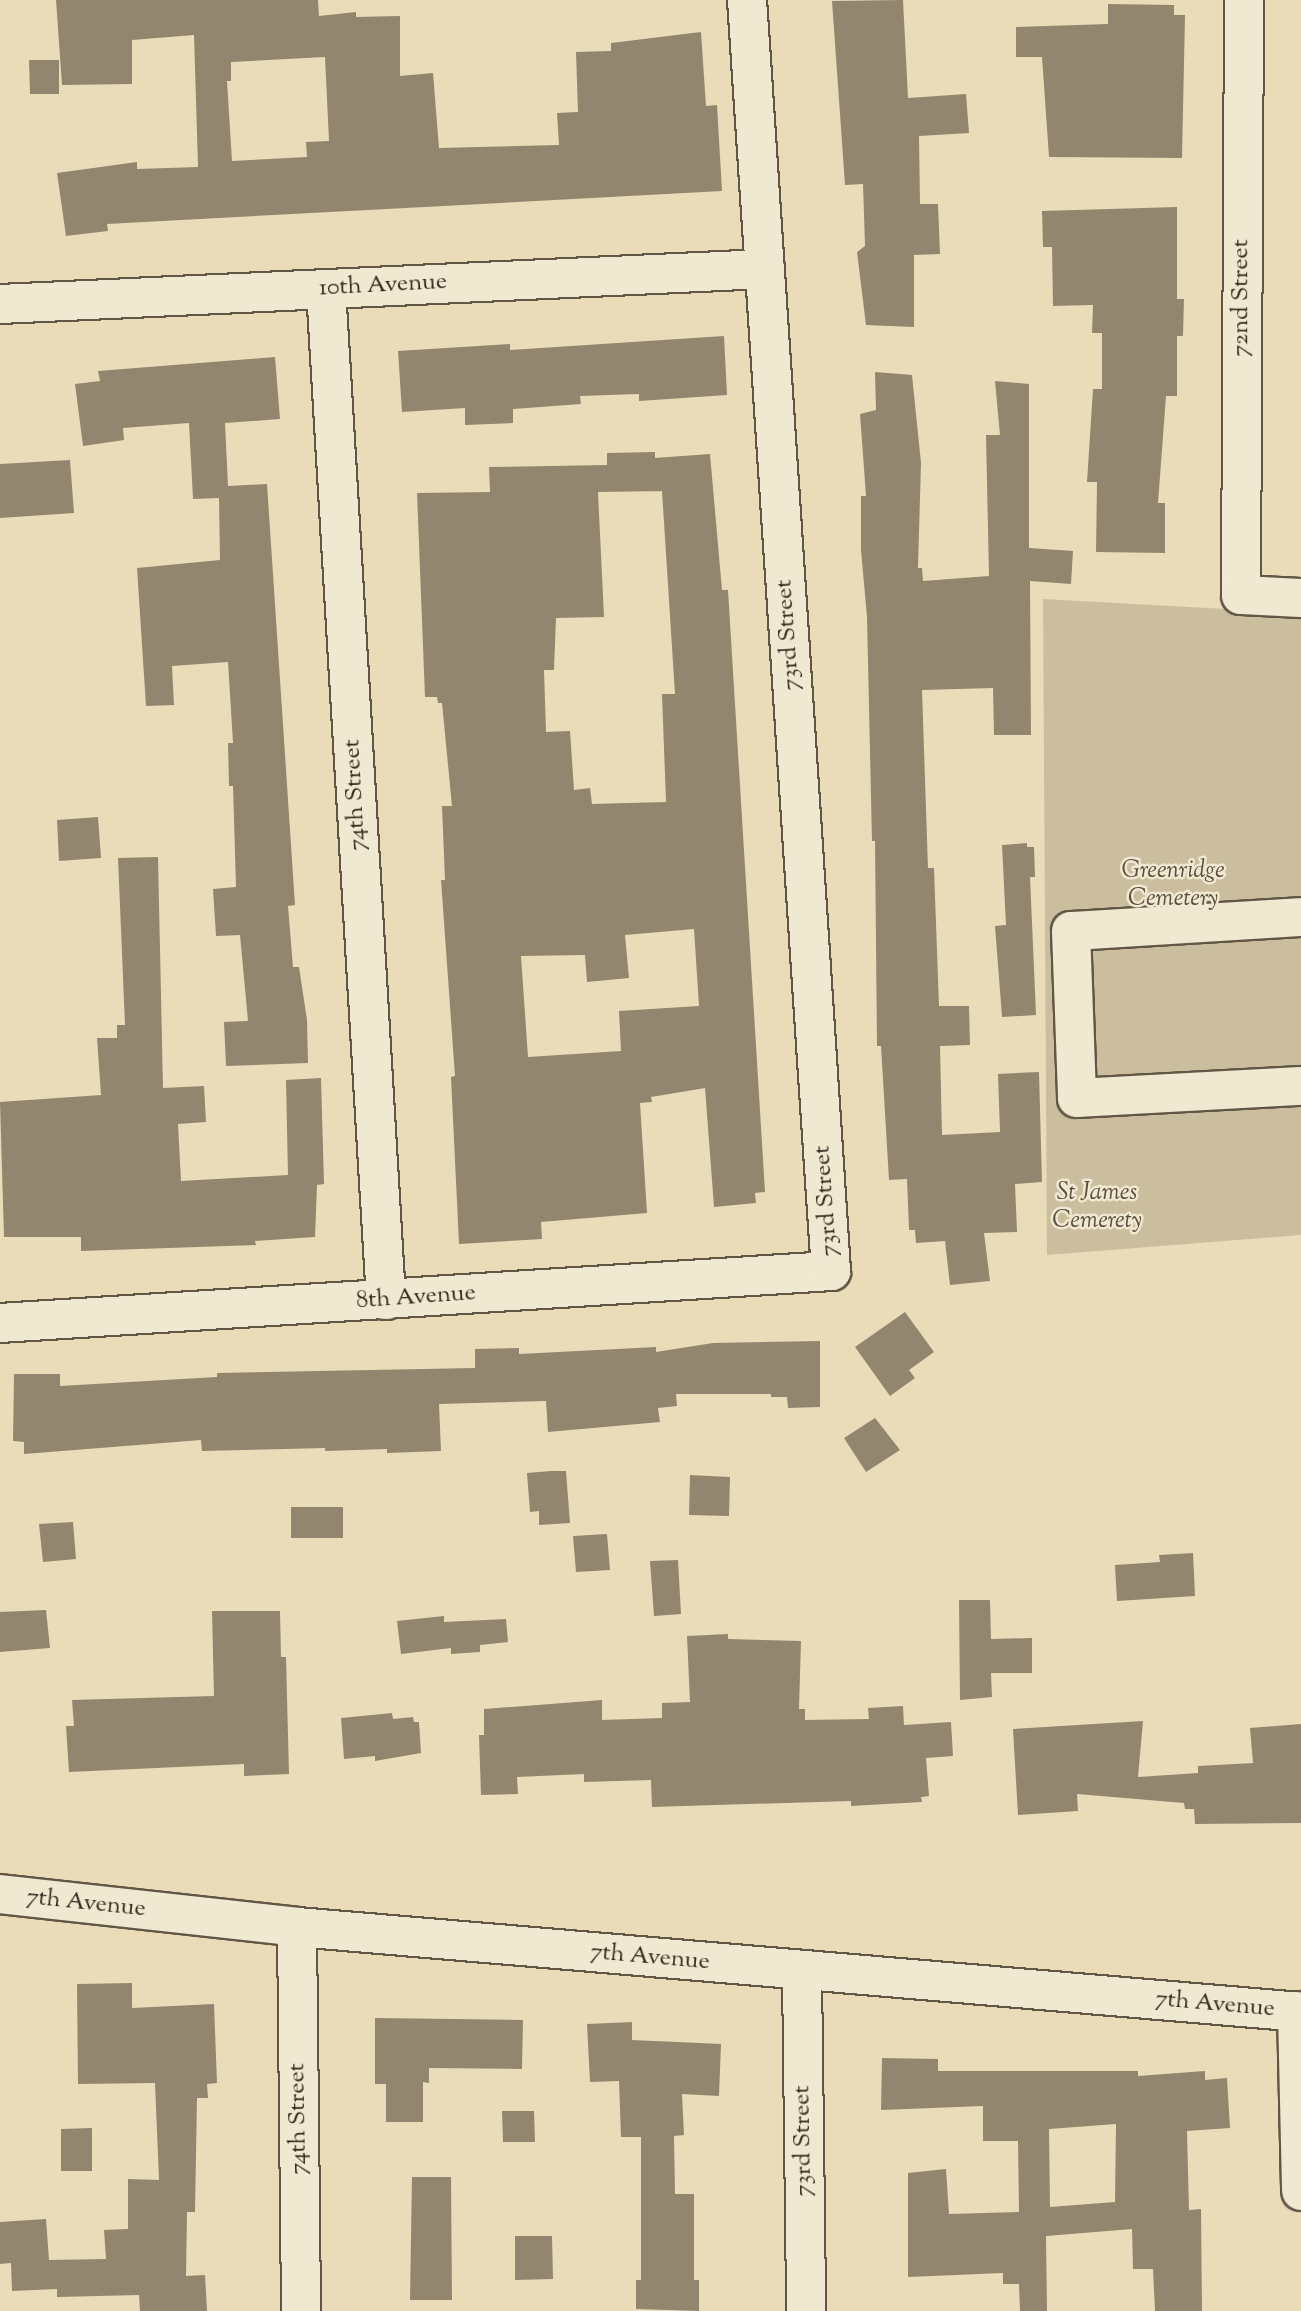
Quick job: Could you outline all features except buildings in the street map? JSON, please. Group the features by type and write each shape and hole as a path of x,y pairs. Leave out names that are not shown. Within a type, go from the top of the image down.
{"street":[{"name":"73rd Street","path":"747,0 831,1271"},
{"name":"72nd Street","path":"1244,0 1241,595 1301,598"},
{"name":"10th Avenue","path":"0,304 765,269"},
{"name":"74th Street","path":"326,289 386,1300"},
{"path":"1301,917 1071,931 1077,1098 1301,1086"},
{"name":"8th Avenue","path":"0,1323 831,1271"},
{"name":"7th Avenue","path":"0,1894 297,1927 802,1972 1299,2012"},
{"name":"74th Street","path":"297,1927 301,2311"},
{"name":"73rd Street","path":"802,1972 807,2311"},
{"path":"1299,2012 1301,2191"}],"green space":[{"name":"Greenridge Cemetery","path":"1043,599 1301,613 1301,1235 1047,1255"}],"park label":[{"name":"St James Cemerety","path":"1097,1208"}]}
